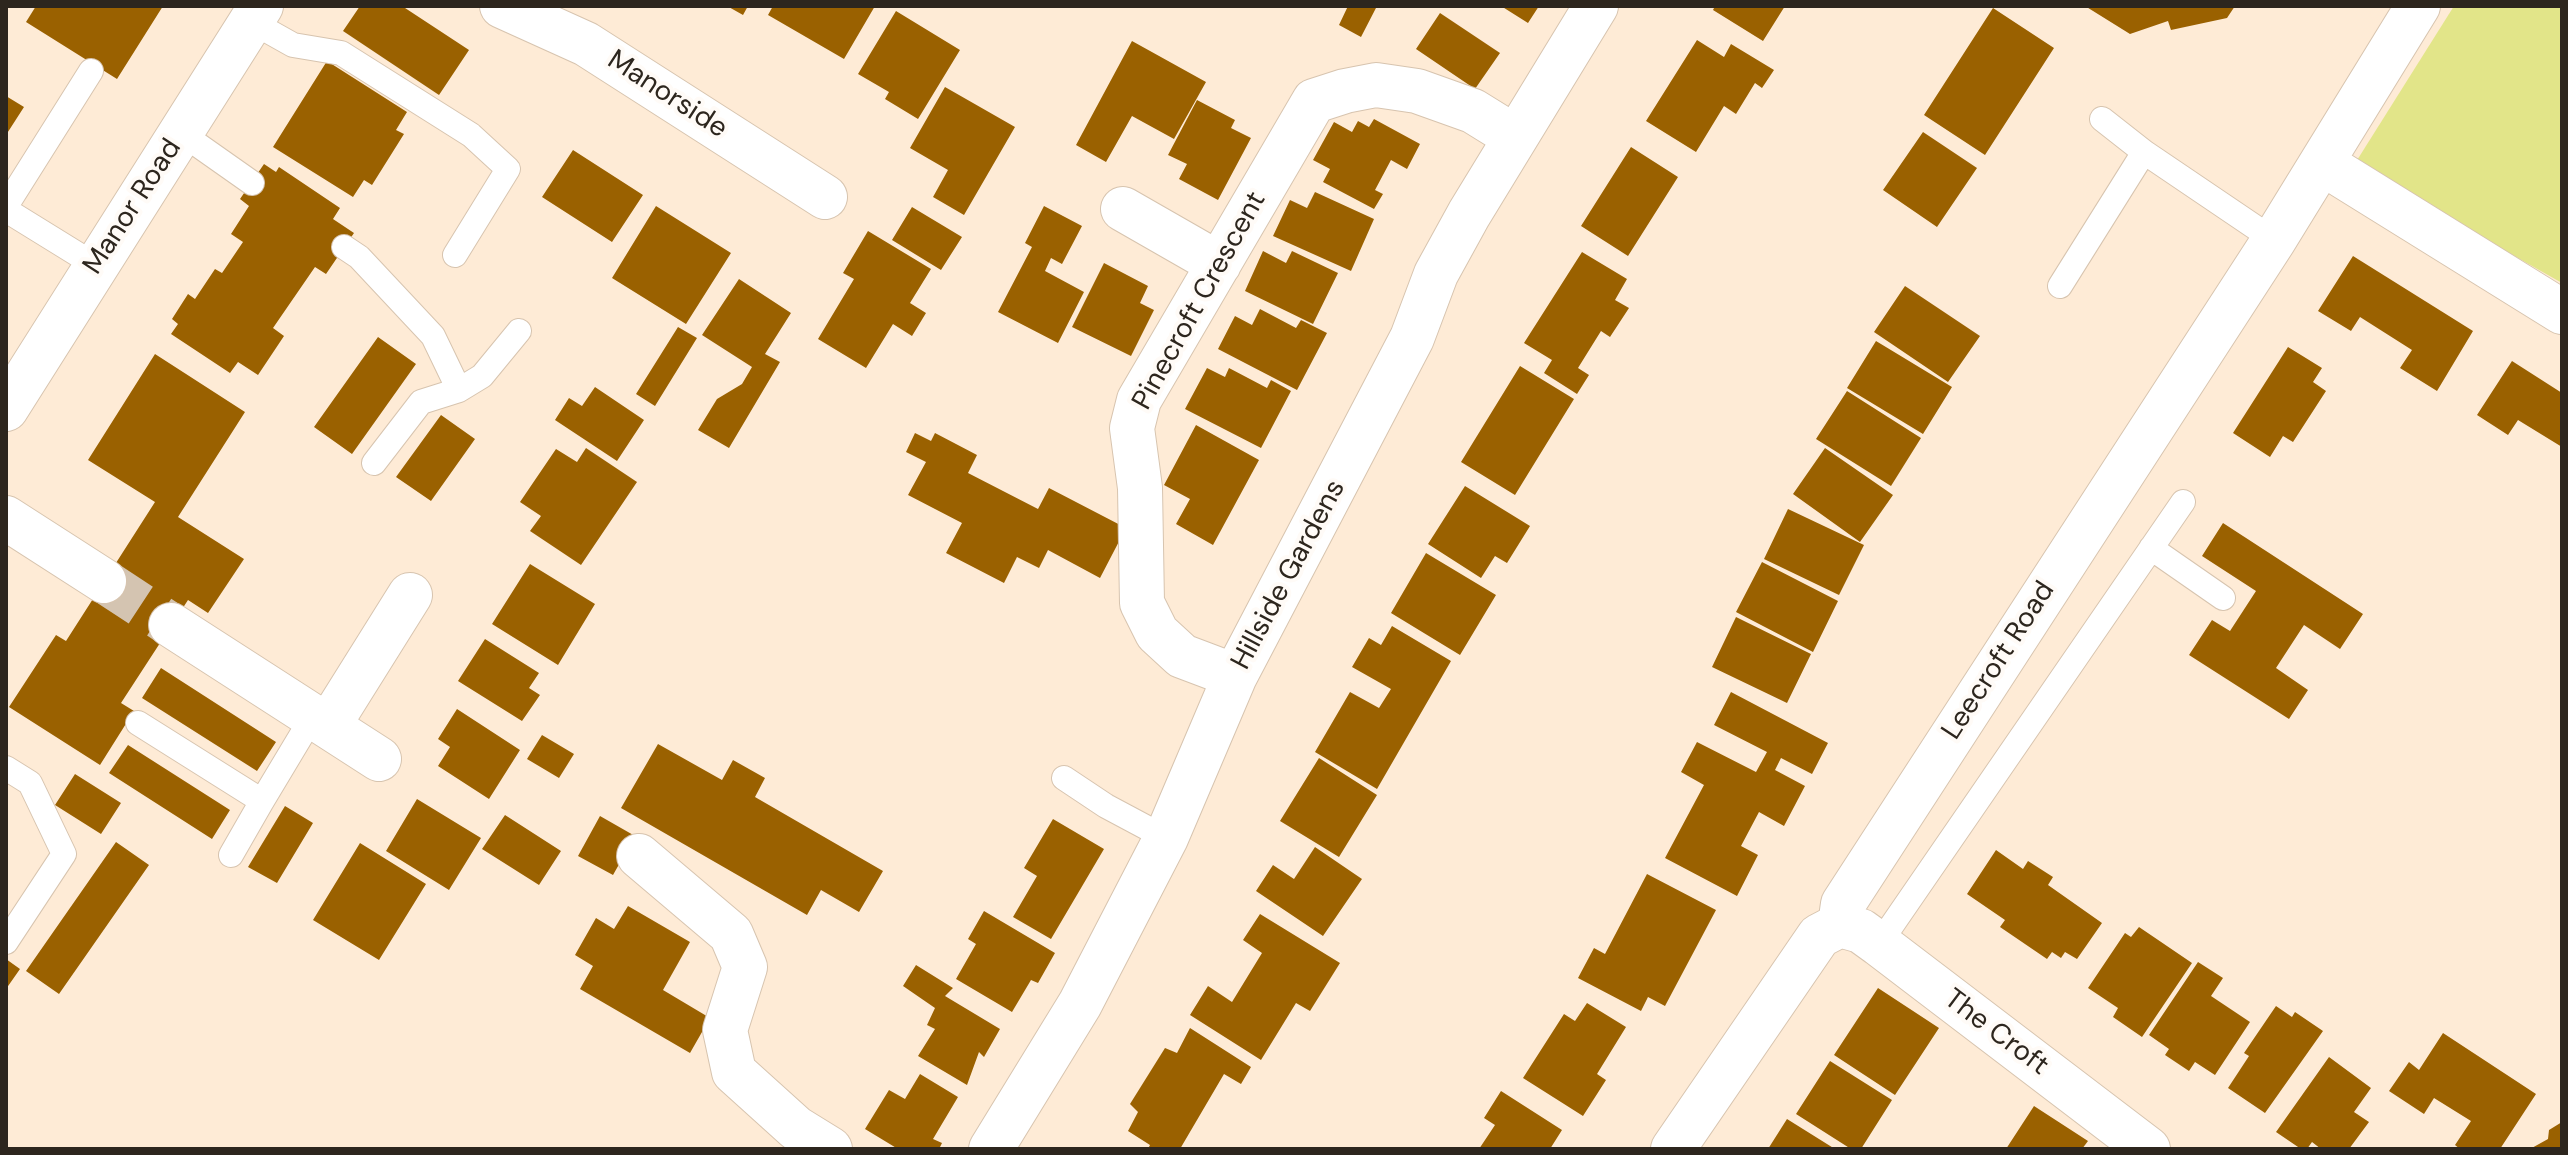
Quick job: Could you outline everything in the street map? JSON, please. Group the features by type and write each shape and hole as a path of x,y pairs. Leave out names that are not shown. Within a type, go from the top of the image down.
{"street":[{"name":"Manorside","path":"502,6 586,44 825,197"},
{"name":"Hillside Gardens","path":"991,1149 1080,1004 1166,838 1235,676 1405,352 1436,274 1596,6"},
{"name":"Leecroft Road","path":"1840,925 1843,904 2274,240 2418,6"},
{"name":"Manor Road","path":"6,409 256,14"},
{"name":"Pinecroft Crescent","path":"1235,676 1182,656 1157,633 1142,603 1140,488 1132,428 1139,400 1314,101 1376,85 1417,91 1473,111 1515,137"},
{"path":"2322,163 2562,312"},
{"path":"1123,209 1219,264"},
{"path":"6,518 104,581"},
{"path":"320,721 410,595"},
{"path":"171,625 379,759"},
{"path":"639,856 731,934 741,956 745,967 725,1030 734,1072 796,1128 830,1149"},
{"path":"1673,1149 1819,936 1840,925"},
{"name":"The Croft","path":"1840,925 1861,931 1879,944 2148,1149"}],"lane":[{"path":"256,14 293,45 341,53 471,135 508,169 455,255"},
{"path":"91,71 6,208 95,265"},
{"path":"2102,119 2144,152 2274,240"},
{"path":"181,133 252,183"},
{"path":"2060,286 2144,152"},
{"path":"344,247 359,257 433,336 459,390"},
{"path":"374,463 421,402 459,390 482,376 519,331"},
{"path":"1879,944 2183,502"},
{"path":"2151,548 2223,598"},
{"path":"231,855 262,801 320,721"},
{"path":"138,723 262,801"},
{"path":"6,768 30,783 64,854 6,942"},
{"path":"1064,778 1106,806 1166,838"}],"green space":[{"path":"2454,6 2562,6 2562,283 2354,165"}],"building":[{"path":"36,6 163,6 117,79 26,22"},
{"path":"360,6 402,6 469,50 439,95 343,31"},
{"path":"727,6 748,6 743,15"},
{"path":"773,6 875,6 844,59 768,15"},
{"path":"1348,6 1377,6 1361,37 1339,25"},
{"path":"1501,6 1539,6 1528,23"},
{"path":"1715,6 1785,6 1763,41 1713,10"},
{"path":"2085,6 2235,6 2227,18 2171,30 2168,21 2130,34"},
{"path":"1993,8 2054,48 1985,155 1924,115"},
{"path":"896,11 960,50 918,119 885,99 889,92 858,74"},
{"path":"1440,13 1500,53 1475,89 1416,49"},
{"path":"1697,40 1724,57 1731,44 1774,70 1762,88 1755,83 1736,114 1724,106 1696,152 1646,121"},
{"path":"1132,41 1206,82 1174,139 1132,116 1106,162 1076,145"},
{"path":"327,61 407,112 396,130 404,134 372,185 364,180 353,197 273,147"},
{"path":"945,87 1015,127 964,215 933,197 948,170 910,148"},
{"path":"6,96 24,107 6,135"},
{"path":"1197,100 1235,120 1231,128 1251,138 1218,200 1179,179 1187,164 1168,155"},
{"path":"1374,119 1420,144 1407,169 1391,160 1375,190 1383,194 1374,209 1323,182 1330,169 1313,160 1334,122 1352,132 1358,121 1369,127"},
{"path":"1923,132 1977,168 1937,227 1883,190"},
{"path":"1631,147 1678,177 1628,256 1581,226"},
{"path":"573,150 643,195 612,242 542,197"},
{"path":"264,164 276,172 279,167 340,208 333,219 354,233 326,274 315,267 273,328 284,336 258,375 238,362 230,373 171,334 178,324 172,319 188,294 195,299 215,269 222,273 243,242 231,234 249,206 240,199"},
{"path":"1315,192 1374,219 1351,271 1273,236 1290,200 1307,208"},
{"path":"656,206 731,253 686,324 612,278"},
{"path":"1044,206 1082,226 1062,264 1051,258 1045,271 1084,292 1058,343 998,312 1032,247 1025,243"},
{"path":"912,207 962,237 941,270 892,240"},
{"path":"868,231 931,269 910,303 926,313 912,336 893,324 866,368 818,339 854,279 843,273"},
{"path":"1263,251 1286,263 1292,251 1338,273 1313,324 1245,291"},
{"path":"1582,252 1627,279 1615,300 1629,308 1610,337 1601,331 1578,368 1589,375 1577,394 1544,373 1552,360 1524,343"},
{"path":"2353,256 2473,331 2437,391 2400,368 2412,350 2360,317 2351,331 2318,311"},
{"path":"1104,263 1148,286 1140,303 1154,310 1131,356 1072,327"},
{"path":"739,279 791,313 765,354 780,362 729,448 698,430 717,399 742,384 752,367 702,335"},
{"path":"1905,286 1980,336 1948,382 1874,332"},
{"path":"1260,309 1296,328 1301,320 1327,333 1297,390 1218,349 1235,316 1252,325"},
{"path":"678,327 697,338 655,406 636,394"},
{"path":"378,337 416,364 352,454 314,427"},
{"path":"1876,341 1952,387 1923,434 1847,388"},
{"path":"2288,347 2322,368 2313,382 2326,391 2293,442 2283,436 2270,457 2233,433"},
{"path":"155,354 245,412 178,517 244,559 208,613 188,600 121,703 134,711 100,765 9,707 56,635 66,641 155,502 88,460"},
{"path":"2512,361 2562,393 2562,447 2518,420 2508,435 2477,415"},
{"path":"1520,366 1574,399 1515,495 1461,462"},
{"path":"1207,368 1225,377 1229,368 1267,388 1271,380 1291,391 1261,448 1185,409"},
{"path":"595,387 644,420 617,461 555,420 569,398 582,406"},
{"path":"1847,391 1921,438 1891,486 1816,439"},
{"path":"441,415 475,439 431,501 396,477"},
{"path":"1196,425 1259,460 1213,545 1176,524 1190,499 1164,485"},
{"path":"915,433 931,441 935,433 977,455 968,473 1038,509 1049,488 1126,528 1100,578 1048,550 1039,568 1017,557 1004,583 946,553 962,523 908,495 926,462 906,452"},
{"path":"586,448 637,482 581,565 530,531 541,516 520,502 556,449 577,462"},
{"path":"1825,448 1893,495 1860,542 1793,494"},
{"path":"1465,486 1530,526 1507,563 1495,556 1481,578 1428,544"},
{"path":"1788,509 1864,545 1839,595 1764,559"},
{"path":"2223,523 2363,614 2340,649 2304,625 2276,668 2308,690 2289,719 2189,655 2212,620 2230,631 2256,591 2202,556"},
{"path":"1426,553 1496,595 1460,655 1391,613"},
{"path":"1762,562 1838,601 1813,652 1736,612"},
{"path":"530,564 595,604 558,665 492,624"},
{"path":"1736,617 1811,654 1787,703 1712,667"},
{"path":"1392,626 1451,661 1377,789 1315,752 1350,692 1379,708 1391,689 1352,667 1369,638 1381,645"},
{"path":"485,639 539,673 529,688 540,695 522,721 458,681"},
{"path":"161,668 276,742 257,771 142,698"},
{"path":"1731,692 1828,743 1812,774 1781,758 1775,770 1805,786 1784,826 1759,812 1741,846 1758,855 1737,896 1665,858 1704,785 1681,772 1697,742 1756,772 1767,752 1714,725"},
{"path":"457,709 520,750 489,799 438,766 450,747 438,739"},
{"path":"542,735 574,754 559,778 527,759"},
{"path":"658,744 722,780 733,760 765,778 755,797 883,871 859,912 821,890 807,915 621,808"},
{"path":"128,745 230,810 212,839 109,773"},
{"path":"1319,758 1377,795 1339,857 1280,821"},
{"path":"75,774 121,803 101,834 55,805"},
{"path":"417,799 481,838 449,890 386,851"},
{"path":"285,806 313,823 277,883 248,867"},
{"path":"505,815 561,851 539,885 482,849"},
{"path":"600,816 635,836 613,875 578,856"},
{"path":"1053,819 1104,849 1051,939 1013,917 1037,876 1024,868"},
{"path":"116,842 149,865 59,994 26,971"},
{"path":"360,843 426,884 379,960 313,920"},
{"path":"1315,847 1362,879 1323,936 1256,891 1273,865 1294,879"},
{"path":"1996,850 2023,869 2028,861 2053,877 2048,885 2102,923 2077,959 2065,952 2061,958 2052,952 2047,959 2000,927 2005,920 1967,894"},
{"path":"1647,874 1716,910 1665,1006 1648,997 1641,1011 1578,978 1594,948 1605,954"},
{"path":"628,906 690,942 663,990 710,1018 690,1053 580,989 593,966 575,955 596,918 614,929"},
{"path":"984,911 1055,953 1038,983 1031,980 1012,1012 956,979 976,944 968,939"},
{"path":"1260,914 1340,963 1310,1011 1296,1003 1261,1060 1190,1015 1208,986 1232,1002 1262,953 1243,940"},
{"path":"2139,927 2192,963 2142,1037 2113,1017 2118,1008 2088,988 2125,933 2131,937"},
{"path":"6,959 20,969 6,989"},
{"path":"2198,962 2223,978 2211,996 2250,1022 2215,1075 2195,1062 2189,1071 2165,1055 2169,1049 2149,1035"},
{"path":"916,965 953,988 945,996 1000,1029 984,1057 979,1052 967,1085 918,1056 935,1029 927,1025 935,1008 903,986"},
{"path":"1878,988 1939,1028 1895,1095 1834,1055"},
{"path":"1587,1003 1626,1027 1597,1074 1606,1080 1583,1116 1523,1078 1564,1014 1575,1021"},
{"path":"2276,1006 2292,1017 2295,1012 2323,1031 2265,1113 2228,1088 2249,1056 2244,1053"},
{"path":"1190,1028 1251,1067 1241,1084 1224,1074 1180,1149 1148,1149 1150,1145 1128,1131 1138,1112 1130,1104 1165,1048 1177,1053"},
{"path":"2443,1033 2536,1094 2500,1149 2460,1149 2455,1145 2471,1121 2434,1098 2424,1114 2389,1091 2409,1062 2419,1070"},
{"path":"2329,1057 2371,1088 2354,1112 2369,1122 2349,1149 2321,1149 2312,1142 2307,1149 2301,1149 2276,1132"},
{"path":"1830,1061 1892,1100 1861,1149 1851,1149 1796,1114"},
{"path":"920,1074 958,1097 933,1139 942,1143 939,1149 898,1149 865,1129 889,1090 905,1099"},
{"path":"1501,1091 1562,1130 1550,1149 1479,1149 1495,1125 1484,1118"},
{"path":"2034,1106 2088,1141 2082,1149 2006,1149"},
{"path":"1787,1119 1835,1149 1768,1149"},
{"path":"2562,1122 2562,1149 2530,1149 2548,1139 2549,1130"}],"tunnel":[{"path":"104,581 171,625"}]}
